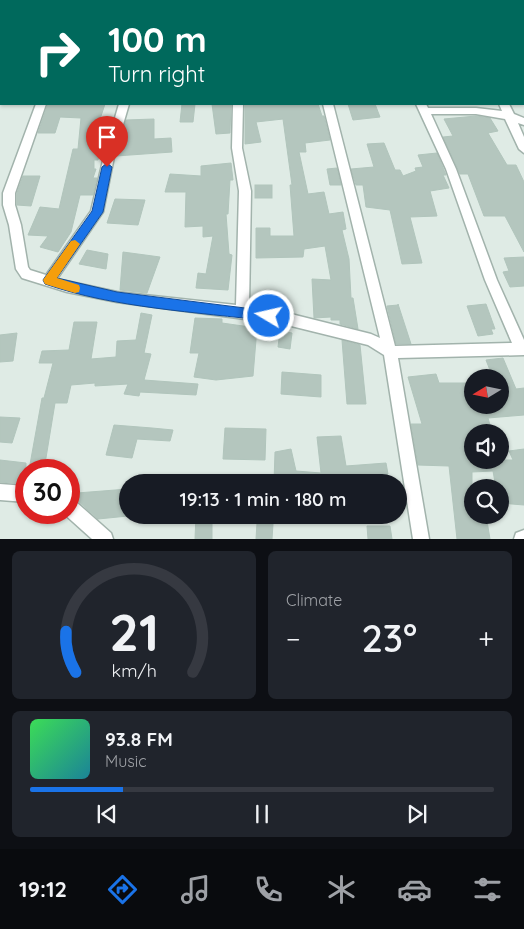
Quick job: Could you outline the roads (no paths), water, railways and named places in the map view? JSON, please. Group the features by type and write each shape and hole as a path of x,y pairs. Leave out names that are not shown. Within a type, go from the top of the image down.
{"street":[{"path":"41,105 9,193 9,205 15,225 22,270 26,274 67,287 117,297 283,318 371,340 390,352 522,349 491,280 451,169 423,107 496,112 509,115 524,122"},
{"path":"49,280 97,212 110,152 124,105"},
{"path":"238,105 237,148 244,191 242,312"},
{"path":"328,105 390,352 421,539"},
{"path":"504,105 524,149"},
{"path":"0,492 15,493"},
{"path":"80,517 106,539"}]}
